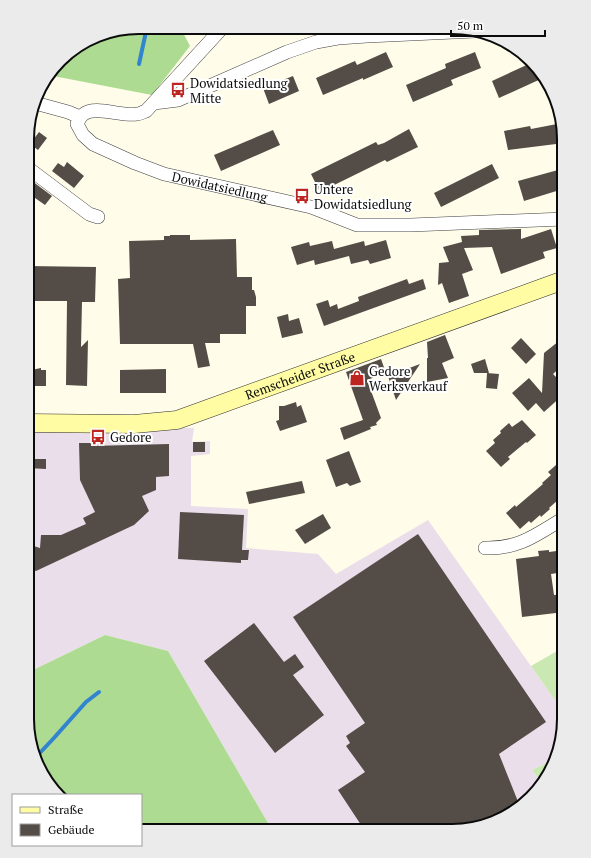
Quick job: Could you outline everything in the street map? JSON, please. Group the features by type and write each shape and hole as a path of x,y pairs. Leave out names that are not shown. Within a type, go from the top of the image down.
{"main road":[{"name":"Remscheider Straße","path":"34,423 134,424 177,420 557,283"}],"street":[{"path":"40,104 80,117 84,113 92,110 138,114 146,110 154,103 217,34"},
{"path":"154,103 178,100 287,52 316,42 338,38 410,34"},
{"name":"Dowidatsiedlung","path":"80,117 78,124 83,135 93,144 135,163 164,174 310,207 357,225 411,225 557,219"},
{"path":"34,173 89,214 98,217"},
{"path":"485,548 498,548 515,545 532,538 557,522"}],"shaded area":[{"path":"34,427 194,428 192,442 210,441 210,454 191,456 191,506 248,509 246,548 318,554 336,574 428,520 557,703 557,726 555,740 547,763 532,770 539,778 531,788 511,806 486,818 466,823 452,824 269,824 168,651 105,635 34,670"}],"green space":[{"path":"132,34 184,34 190,46 152,95 55,76 70,60 80,52 105,40"},
{"path":"105,635 168,651 269,824 142,824 142,794 66,794 52,778 45,766 36,740 34,719 34,670"},
{"path":"557,651 557,703 531,666"},
{"path":"547,763 539,778 532,770"}],"building":[{"path":"386,52 393,67 323,95 316,78 355,61 357,65"},
{"path":"475,52 481,68 451,80 453,85 413,102 406,85 446,68 445,64"},
{"path":"526,65 539,80 499,98 492,81"},
{"path":"293,76 299,91 269,104 263,88"},
{"path":"556,124 557,144 508,150 504,131 530,126 531,129"},
{"path":"409,129 418,147 387,162 385,160 320,192 311,174 376,142 378,145 384,143"},
{"path":"273,130 280,145 221,171 214,155"},
{"path":"39,132 47,138 38,150 34,147 34,139"},
{"path":"67,162 84,176 74,188 52,171 58,163 64,167"},
{"path":"492,164 499,178 441,207 434,193"},
{"path":"557,170 557,191 524,201 518,181"},
{"path":"34,182 52,196 45,205 34,197"},
{"path":"521,229 521,239 551,229 557,248 543,252 545,258 501,274 492,247 464,248 473,270 462,274 469,296 449,303 442,283 438,285 439,263 449,262 443,247 462,242 461,236 479,235 479,230"},
{"path":"190,235 190,240 236,239 237,277 252,277 252,290 254,290 256,297 256,306 246,306 246,334 220,334 220,343 205,343 210,366 198,368 193,344 120,344 118,279 130,278 129,241 164,240 164,236"},
{"path":"386,240 391,258 370,264 368,260 351,264 349,256 315,265 314,260 297,265 291,247 309,242 310,246 332,241 334,249 364,241 365,246"},
{"path":"34,266 96,267 95,302 82,302 81,347 88,340 87,386 66,385 67,301 34,301"},
{"path":"407,279 409,284 423,279 426,289 324,326 316,304 328,300 330,307 337,304 338,309 359,301 358,297"},
{"path":"288,314 289,321 299,318 303,333 282,338 277,317"},
{"path":"445,335 454,358 442,363 448,378 427,382 427,342"},
{"path":"521,338 536,354 526,364 511,348"},
{"path":"557,343 557,370 553,374 557,378 557,400 544,412 536,403 528,411 512,393 529,378 542,393 544,353"},
{"path":"381,359 386,373 367,380 381,418 376,423 377,425 370,427 371,429 344,440 340,428 363,420 346,372"},
{"path":"485,359 489,373 474,373 471,364"},
{"path":"420,364 396,400 388,376"},
{"path":"41,368 41,370 46,370 46,386 34,386 34,369"},
{"path":"166,369 166,393 120,393 120,370"},
{"path":"487,373 499,374 497,389 486,388"},
{"path":"296,402 297,407 301,405 307,422 280,431 276,421 279,420 279,406"},
{"path":"522,420 536,435 508,457 510,459 501,467 486,451 495,443 493,440 501,433 500,431 509,423 512,427"},
{"path":"193,442 205,442 205,452 193,452"},
{"path":"79,443 91,443 91,446 169,444 169,476 156,477 156,490 142,496 149,511 134,525 36,571 34,570 34,546 40,548 41,535 61,535 86,524 83,518 95,512 80,480"},
{"path":"349,451 361,482 350,486 347,483 336,487 326,460"},
{"path":"34,458 46,459 46,469 34,468"},
{"path":"557,464 557,501 541,517 540,515 531,523 529,521 520,529 506,513 515,505 516,507 543,484 542,483 551,475 548,472"},
{"path":"302,481 305,493 249,504 246,492"},
{"path":"180,512 244,515 242,550 249,550 248,560 241,560 241,563 178,559"},
{"path":"323,514 331,528 305,544 295,530"},
{"path":"418,534 546,722 499,754 518,801 499,813 466,823 360,824 338,790 365,772 346,746 350,743 346,736 365,723 293,617"},
{"path":"538,551 557,551 557,573 551,574 554,595 557,595 556,613 522,617 516,559 539,556"},
{"path":"254,623 284,662 295,654 304,667 293,675 324,715 275,753 204,661"}],"waterway":[{"path":"139,64 145,34"},
{"path":"40,753 86,702 99,692"}],"place":[{"name":"Dowidatsiedlung Mitte","path":"178,90"},
{"name":"Untere Dowidatsiedlung","path":"302,196"},
{"name":"Gedore Werksverkauf","path":"357,378"},
{"name":"Gedore","path":"98,437"}]}
